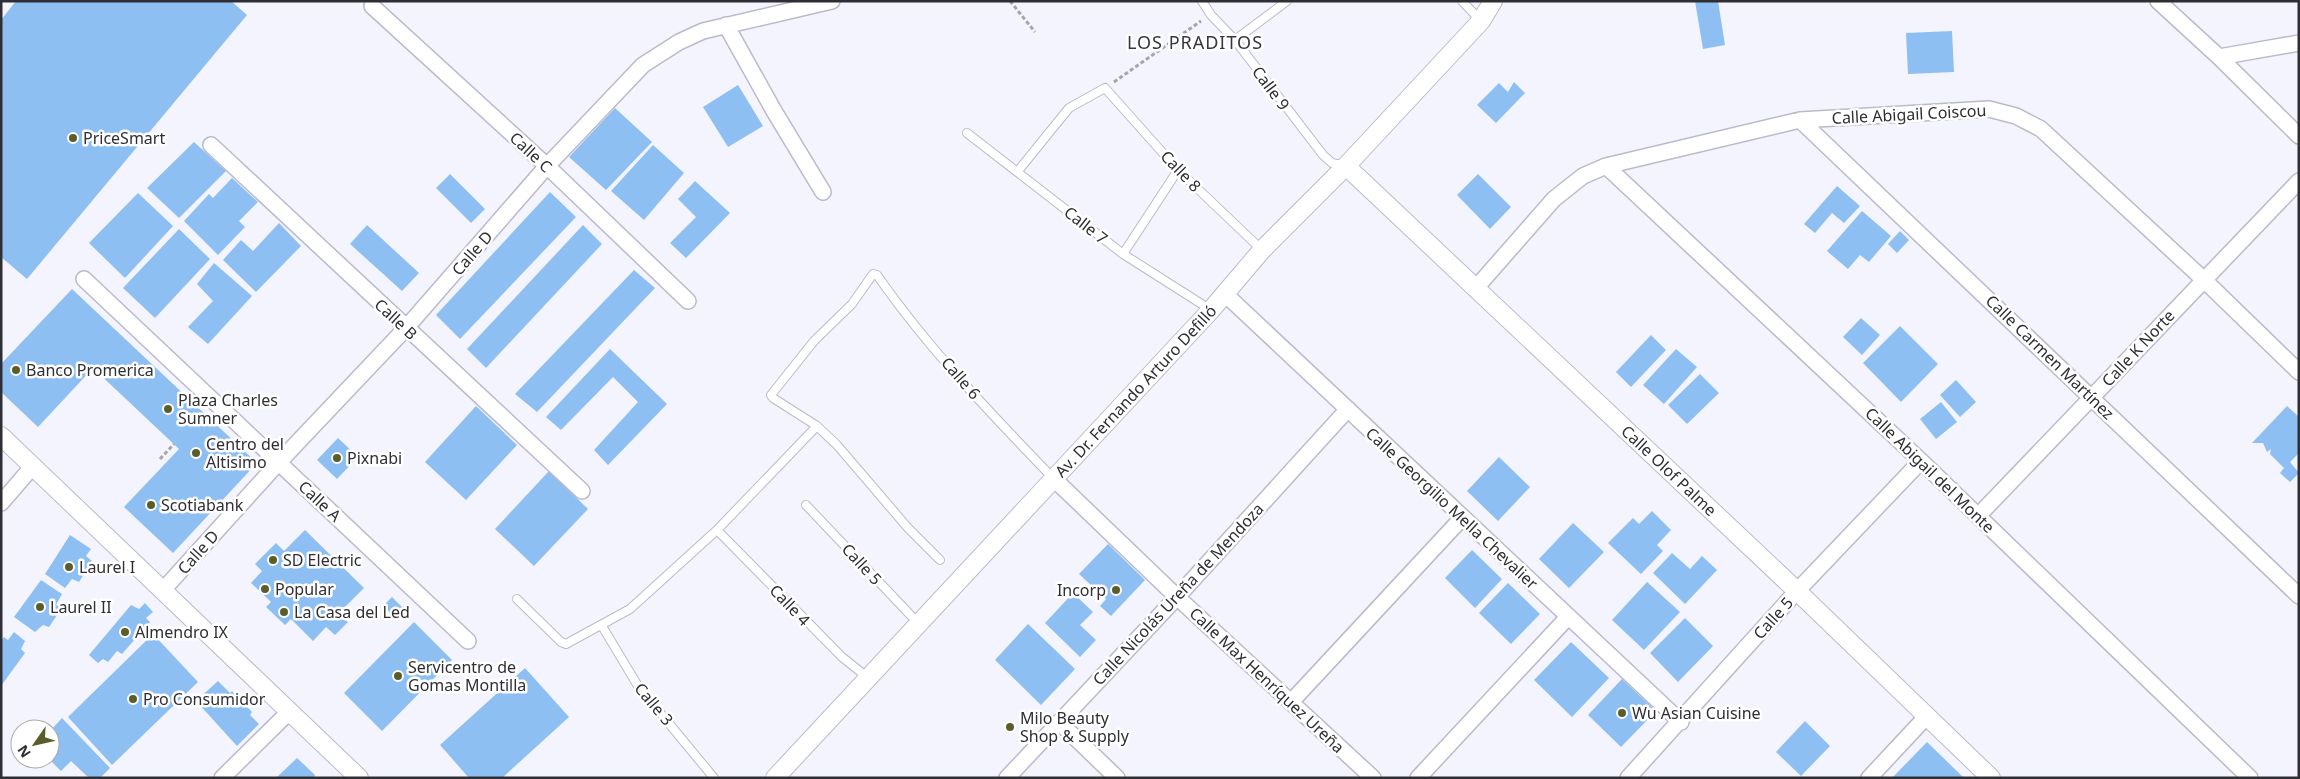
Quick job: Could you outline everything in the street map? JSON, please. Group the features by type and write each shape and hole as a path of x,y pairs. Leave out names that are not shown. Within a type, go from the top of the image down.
{"street":[{"name":"Calle D","path":"164,590 278,462 406,328 547,166 643,65 679,42 703,31 832,1"},
{"name":"Av. Dr. Fernando Arturo Defilló","path":"774,778 1211,310 1262,250 1346,166 1481,21 1493,1"},
{"path":"2158,1 2219,57 2299,136"},
{"name":"Calle C","path":"372,6 547,166 688,301"},
{"path":"726,25 774,111 823,192"},
{"path":"2219,57 2299,43"},
{"name":"Calle Abigail Coiscou","path":"1476,289 1554,199 1583,176 1606,166 1800,120 1989,109 2016,116 2041,129 2203,279 2299,372"},
{"name":"Calle Carmen Martínez","path":"1800,120 2299,596"},
{"name":"Calle B","path":"212,145 582,491"},
{"name":"Calle Olof Palme","path":"1346,166 1797,591 1991,778"},
{"name":"Calle Abigail del Monte","path":"1606,166 1921,461 2250,778"},
{"name":"Calle K Norte","path":"1978,516 2203,279 2299,181"},
{"name":"Calle A","path":"84,279 468,641"},
{"name":"Calle Georgilio Mella Chevalier","path":"1224,293 1681,722"},
{"name":"Calle Nicolás Ureña de Mendoza","path":"1007,778 1177,597 1348,409"},
{"path":"1,436 359,778"},
{"name":"Calle 5","path":"1628,778 1681,722 1797,591 1921,461"},
{"path":"1,503 33,466"},
{"name":"Calle Max Henríquez Ureña","path":"1053,478 1177,597 1373,778"},
{"path":"1291,702 1462,518"},
{"path":"1418,778 1568,617"},
{"path":"222,778 289,712"},
{"path":"1869,778 1926,717"},
{"path":"1059,722 1117,778"}],"lane":[{"name":"Calle 9","path":"1202,1 1211,15 1235,40 1323,155 1332,163 1346,166"},
{"path":"1235,40 1287,1"},
{"path":"1462,1 1481,21"},
{"path":"1018,171 1069,108 1105,88"},
{"name":"Calle 8","path":"1105,88 1178,170 1262,250"},
{"name":"Calle 7","path":"967,133 1018,171 1082,224 1124,254 1211,310"},
{"path":"1124,254 1178,170"},
{"name":"Calle 6","path":"817,426 773,398 771,394 814,341 852,304 875,274 959,376 1053,478"},
{"path":"517,599 561,642 566,644 602,626 630,609 717,530 817,426 837,445 908,528 940,560"},
{"name":"Calle 5","path":"806,505 918,623"},
{"name":"Calle 4","path":"717,530 842,657 867,677"},
{"name":"Calle 3","path":"602,626 638,686 714,778"}],"path":[{"path":"1010,1 1035,32"},
{"path":"1105,88 1211,15"},
{"path":"160,459 174,444"}],"building":[{"name":"PriceSmart","path":"16,1 231,1 247,15 27,279 1,257 1,20"},
{"path":"1695,1 1718,1 1725,45 1703,49"},
{"path":"1952,31 1954,72 1908,74 1906,33"},
{"path":"1514,82 1525,93 1496,123 1477,105 1499,83 1508,92"},
{"path":"738,85 763,126 728,147 703,107"},
{"path":"615,108 652,142 606,190 569,157"},
{"path":"194,142 226,171 179,218 147,188"},
{"path":"653,145 684,173 644,220 611,191"},
{"path":"450,174 485,209 471,223 436,188"},
{"path":"1478,174 1511,207 1490,229 1457,195"},
{"path":"232,178 258,202 239,221 245,227 218,255 184,221 209,194 213,198"},
{"path":"695,181 730,213 686,258 670,243 696,217 678,199"},
{"path":"1837,186 1860,206 1844,223 1832,213 1815,233 1804,224"},
{"path":"550,192 576,217 460,339 436,315"},
{"path":"138,193 173,226 125,278 89,243"},
{"path":"1862,211 1891,236 1869,262 1860,255 1848,269 1827,251"},
{"path":"279,223 301,246 256,292 223,260 241,240 253,251"},
{"path":"367,225 419,273 402,291 350,244"},
{"path":"583,225 602,244 486,368 467,349"},
{"path":"179,229 210,259 155,318 123,288"},
{"path":"1900,231 1909,240 1897,253 1888,244"},
{"path":"214,263 252,296 208,344 188,327 213,301 197,284"},
{"path":"634,270 655,288 537,412 515,394"},
{"name":"Plaza Charles Sumner","path":"72,289 257,463 173,553 124,507 179,449 93,368 38,427 1,392 1,364"},
{"path":"1861,318 1880,335 1862,355 1843,337"},
{"path":"1900,326 1938,364 1901,402 1863,363"},
{"path":"1651,335 1666,350 1631,387 1616,372"},
{"path":"610,349 667,404 608,465 594,450 638,402 613,377 561,430 546,417"},
{"path":"1676,349 1697,367 1664,404 1643,385"},
{"path":"1700,374 1719,393 1687,424 1668,405"},
{"path":"1956,380 1976,402 1960,417 1940,395"},
{"path":"1941,402 1957,422 1936,439 1920,419"},
{"path":"476,406 517,445 466,500 425,462"},
{"path":"2287,406 2299,417 2299,453 2290,462 2299,473 2290,482 2280,473 2284,468 2270,454 2271,449 2267,452 2263,443 2252,443"},
{"name":"Pixnabi","path":"338,438 358,457 337,479 317,460"},
{"path":"1499,457 1530,487 1498,521 1467,491"},
{"path":"549,471 588,509 534,566 495,529"},
{"path":"1652,511 1671,530 1657,545 1663,551 1641,574 1608,543 1633,518 1639,524"},
{"path":"1573,523 1604,552 1569,588 1539,559"},
{"path":"305,530 364,588 339,613 348,622 335,635 326,627 313,641 291,619 285,625 266,607 271,602 251,583 262,571 255,564 276,543 284,551"},
{"name":"Laurel I","path":"70,535 91,549 86,556 92,561 79,582 72,579 65,588 45,574"},
{"name":"Incorp","path":"1108,544 1145,580 1111,616 1100,606 1106,599 1079,574"},
{"path":"1472,550 1502,579 1475,608 1445,578"},
{"path":"1672,553 1690,569 1702,556 1717,570 1685,604 1653,573"},
{"name":"Laurel II","path":"41,580 62,594 56,605 62,608 49,627 43,625 35,632 14,617"},
{"path":"1647,582 1680,612 1644,650 1612,620"},
{"path":"1508,583 1540,614 1511,644 1479,613"},
{"path":"1073,593 1093,612 1080,625 1096,640 1080,657 1045,623"},
{"path":"392,597 407,612 398,620 383,606"},
{"name":"Almendro IX","path":"145,603 153,612 146,618 150,622 122,654 117,651 108,662 103,659 98,663 89,655 131,605 139,609"},
{"path":"1685,618 1713,646 1678,682 1650,653"},
{"name":"Servicentro de Gomas Montilla","path":"414,622 452,660 382,731 344,693"},
{"path":"1028,624 1075,669 1041,705 995,660"},
{"path":"14,632 25,641 21,649 25,653 1,686 1,641 4,637 8,640"},
{"name":"Pro Consumidor","path":"153,634 198,682 112,765 68,717"},
{"path":"1571,642 1609,678 1572,717 1534,680"},
{"path":"525,668 569,717 502,778 469,778 440,745"},
{"name":"Wu Asian Cuisine","path":"1622,679 1656,711 1621,747 1588,715"},
{"path":"218,681 230,693 232,691 252,712 250,715 259,724 237,746 196,701"},
{"path":"62,718 110,768 100,778 89,778 71,761 61,771 59,769 60,720"},
{"path":"1805,721 1830,746 1801,776 1776,752"},
{"path":"1927,742 1964,778 1892,778"},
{"path":"297,758 315,775 314,778 276,778"}],"place":[{"name":"PriceSmart","path":"73,138"},
{"name":"Banco Promerica","path":"16,370"},
{"name":"Plaza Charles Sumner","path":"168,409"},
{"name":"Centro del Altisimo","path":"196,453"},
{"name":"Pixnabi","path":"337,458"},
{"name":"Scotiabank","path":"151,505"},
{"name":"SD Electric","path":"273,560"},
{"name":"Laurel I","path":"69,567"},
{"name":"Popular","path":"265,589"},
{"name":"Incorp","path":"1116,590"},
{"name":"Laurel II","path":"40,607"},
{"name":"La Casa del Led","path":"284,612"},
{"name":"Almendro IX","path":"125,632"},
{"name":"Servicentro de Gomas Montilla","path":"398,676"},
{"name":"Pro Consumidor","path":"133,699"},
{"name":"Wu Asian Cuisine","path":"1622,713"},
{"name":"Milo Beauty Shop & Supply","path":"1010,727"}],"district":[{"name":"LOS PRADITOS","path":"1195,43"}]}
